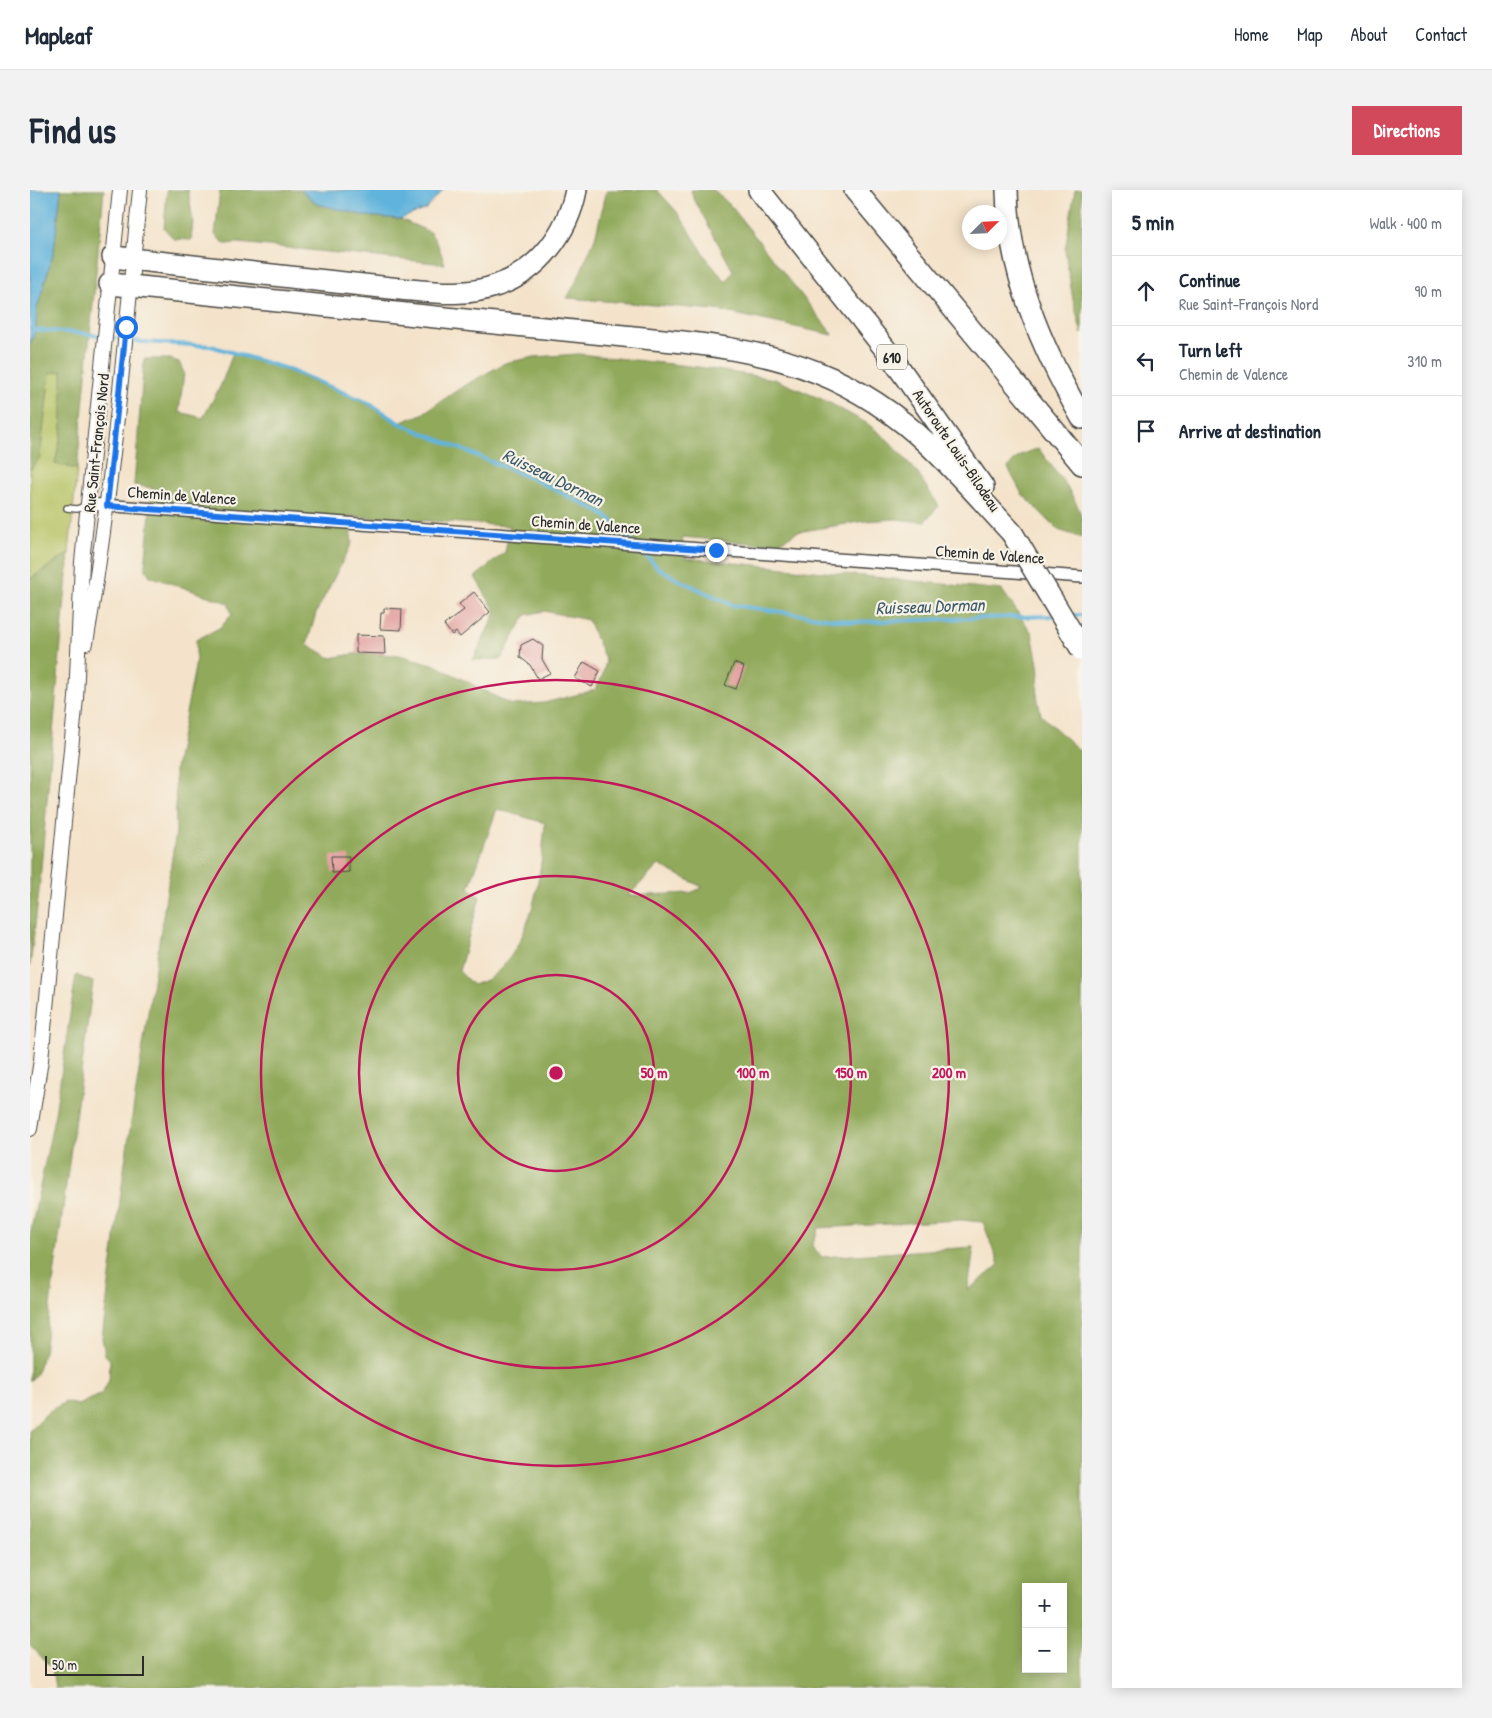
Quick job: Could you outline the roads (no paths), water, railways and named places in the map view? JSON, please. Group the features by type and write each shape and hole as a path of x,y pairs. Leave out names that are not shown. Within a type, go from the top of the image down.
{"highway":[{"path":"123,258 364,286 443,293 473,292 497,286 512,279 539,260 562,230 570,212 576,190"},
{"name":"Autoroute Louis-Bilodeau","path":"759,190 906,376 1012,532 1082,650"},
{"path":"855,190 1082,464"},
{"path":"1007,190 1011,237 1024,294 1050,356 1082,418"},
{"path":"120,285 683,342 732,348 773,357 810,368 832,378 885,409 931,447 1012,532"}],"street":[{"name":"Rue Saint-François Nord","path":"76,698 100,562 124,354 126,327 120,285 123,258 120,190"},
{"name":"Rue Saint-François Nord","path":"30,1129 40,1060 76,698 82,562 106,324 120,285 123,258 140,190"},
{"name":"Chemin de Valence","path":"88,504 1082,577"}],"lane":[{"path":"67,508 78,509 88,504"}],"water":[{"path":"30,190 61,190 54,250 37,309 36,330 30,345"},
{"path":"301,190 443,190 426,209 400,219 366,216 317,204"}],"waterway":[{"name":"Ruisseau Dorman","path":"36,330 80,333 142,342 211,346 287,369 369,403 399,423 535,480 598,511 611,520 631,541"},
{"name":"Ruisseau Dorman","path":"638,547 658,568 732,605 854,622 1052,616"},
{"name":"Ruisseau Dorman","path":"1069,615 1082,615"}]}
